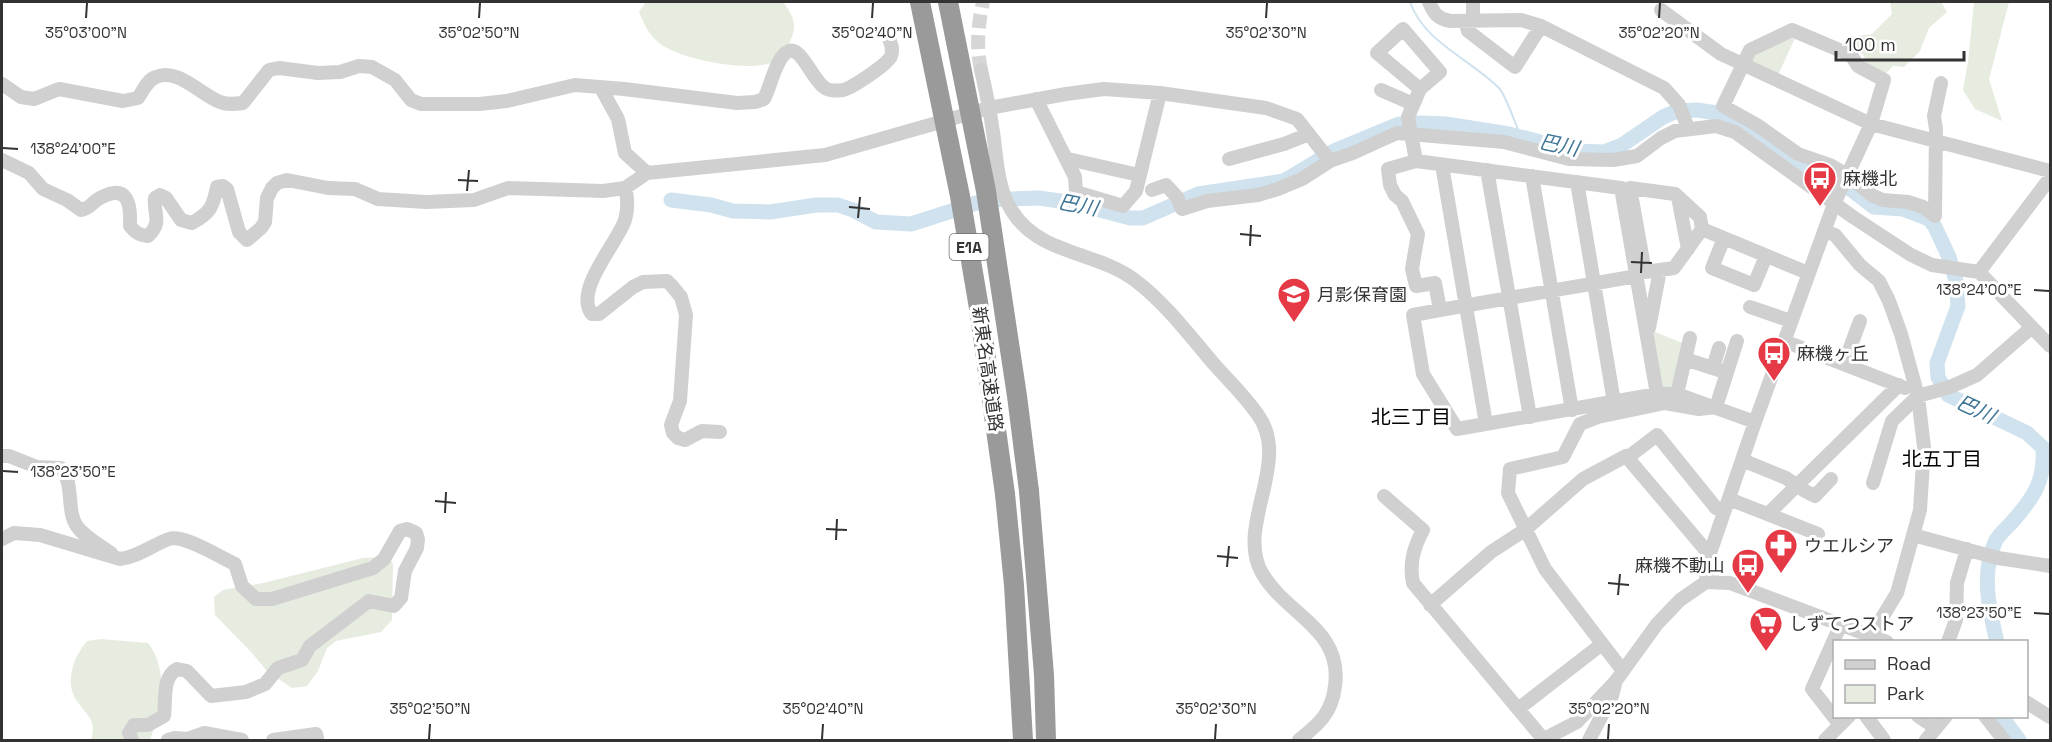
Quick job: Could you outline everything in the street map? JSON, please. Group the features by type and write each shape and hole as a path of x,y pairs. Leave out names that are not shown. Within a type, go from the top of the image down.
{"highway":[{"name":"新東名高速道路","path":"920,2 974,274 1005,494 1014,585 1023,741"},
{"name":"新東名高速道路","path":"948,2 986,191 1017,396 1029,491 1037,583 1046,741"}],"street":[{"path":"1430,2 1434,13 1440,19 1521,20 1541,26 1664,88 1684,117 1735,132 1834,204 1911,255 1932,265 1979,272 2050,346"},
{"path":"1473,2 1468,31 1515,67 1541,26"},
{"path":"1661,10 1721,54 1871,124 2050,171"},
{"path":"1416,161 1410,121 1420,89 1440,72 1403,29 1377,53 1420,89"},
{"path":"1706,582 1709,554 1755,422 1834,204 1840,190 1847,175 1871,124 1884,80 1857,66 1851,55 1792,30 1750,50 1723,106 1757,125 1798,154 1830,165 1847,175 1873,196 1883,200 1908,202 1923,207 1935,216 1934,116 1941,83"},
{"path":"2,84 21,97 34,99 59,88 123,101 138,98 154,77 172,75 221,103 231,104 243,103 269,70 279,68 340,72 359,66 372,67 395,80 411,100 421,104 479,104 575,85 737,103 755,102 764,99 779,60 789,51 794,50 801,55 816,80 827,90 844,90 885,64 891,56 892,47 887,34"},
{"path":"981,70 1001,185 1012,212 1022,225 1053,246 1111,266 1135,280 1161,303 1260,416 1271,454 1258,518 1257,558 1262,573 1277,592 1320,633 1332,651 1337,674 1334,699 1322,722 1299,741"},
{"path":"601,88 618,119 625,153 647,173"},
{"path":"2,160 29,173 43,189 67,200 81,210 88,209 97,199 110,193 121,194 129,200 130,226 135,232 148,236 154,230 158,220 155,198 160,195 166,198 181,220 192,223 206,215 214,202 217,187 223,186 227,189 239,232 247,240 265,222 267,198 272,188 277,183 287,180 328,189 355,189 378,199 426,202 474,200 508,188 603,191 626,188 647,173 825,155 989,108 1104,89 1160,93 1266,108 1297,119 1326,157"},
{"path":"1381,90 1410,121 1569,159 1613,160 1637,156 1661,138 1675,132 1684,117"},
{"path":"1036,99 1076,177 1076,192 1123,206 1136,191 1160,93"},
{"path":"1152,190 1166,185 1179,201 1182,209 1207,201 1258,195 1302,179 1326,157 1397,133 1410,121"},
{"path":"1229,159 1309,135"},
{"path":"1068,159 1139,175"},
{"path":"1440,310 1435,283 1416,286 1412,269 1418,234 1402,201 1395,195 1390,185 1388,169 1416,161 1621,188 1658,394"},
{"path":"1442,165 1486,424"},
{"path":"1487,170 1530,417"},
{"path":"1532,176 1572,410"},
{"path":"1979,272 2050,178"},
{"path":"1577,182 1614,402"},
{"path":"626,188 628,196 625,220 594,275 588,296 589,310 592,314 599,314 642,282 667,282 672,285 681,297 686,315 680,401 671,425 673,433 685,440 702,430 720,432"},
{"path":"1630,188 1675,194 1700,217 1702,229 1674,268 1645,272 1630,188"},
{"path":"1678,197 1688,249"},
{"path":"1702,229 1809,273"},
{"path":"1384,496 1423,530 1414,548 1411,574 1413,583 1543,740 1578,722 1619,677 1657,624 1680,600 1706,582 1730,583 1879,640 1897,593 1920,510 1924,447 1917,394 1901,334 1879,281 1860,265 1835,235 1824,231"},
{"path":"1724,238 1713,268 1754,285 1766,256"},
{"path":"1648,336 1660,270"},
{"path":"1637,276 1413,315 1423,374 1457,429 1658,394 1677,394 1755,422"},
{"path":"1750,307 1791,321"},
{"path":"1844,364 1860,321"},
{"path":"1873,483 1892,420 1917,394 1944,389 1977,375 2032,327"},
{"path":"1677,394 1690,338"},
{"path":"1716,407 1737,341"},
{"path":"1784,341 1917,394"},
{"path":"1685,359 1718,369 1719,348"},
{"path":"1769,513 1899,385"},
{"path":"1589,741 1619,677 1602,644 1545,569 1508,493 1510,469 1563,457 1580,424 1598,417 1665,403 1699,409 1716,407"},
{"path":"1430,605 1491,552 1526,529 1583,479 1626,456 1627,458 1657,435 1716,508 1726,505 1769,513 1818,534"},
{"path":"2,456 9,456 37,467 61,468 68,477 72,516 79,530 120,559"},
{"path":"1627,458 1709,554"},
{"path":"1742,460 1815,495 1831,479"},
{"path":"2,539 14,533 40,535 120,559 130,558 171,538 186,540 235,564 243,586 256,599 272,599 373,568 384,559 400,531 407,529 416,533 417,548 405,571 401,598 394,606 369,601 310,646 302,660 278,668 265,684 246,692 211,696 187,671 177,669 170,673 167,679 164,716 148,726 134,725 129,733 132,741"},
{"path":"1913,535 1998,558 2050,566"},
{"path":"1949,640 1956,620 1957,583 1967,549"},
{"path":"1834,640 1841,624"},
{"path":"1831,706 1812,689 1833,642"},
{"path":"1518,709 1602,644"},
{"path":"2028,703 2050,717"},
{"path":"1867,718 1884,741"},
{"path":"1923,718 1941,722 1926,741"},
{"path":"1986,718 2004,741"},
{"path":"1826,740 1845,721"},
{"path":"168,741 175,738 188,739 204,734 242,741"},
{"path":"273,741 316,734 315,741"}],"green space":[{"path":"646,2 783,2 793,19 793,34 783,54 775,61 750,66 716,63 682,54 659,43 652,36 639,12"},
{"path":"1890,2 1941,2 1947,12 1929,28 1920,51 1904,67 1893,66 1885,74 1868,65 1863,54 1853,51 1849,37 1872,34 1892,14"},
{"path":"1974,2 2009,2 1989,79 2002,121 1975,109 1963,90"},
{"path":"1796,36 1778,75 1748,61 1752,53"},
{"path":"1653,331 1685,344 1674,389 1661,388"},
{"path":"389,557 393,564 392,620 381,632 336,641 327,648 318,671 307,686 292,688 267,671 215,615 214,597 223,590 263,583 363,558"},
{"path":"101,639 148,643 156,656 162,696 150,740 91,740 92,722 75,698 71,676 78,654 87,641"}],"waterway":[{"path":"1410,2 1417,16 1437,39 1499,88 1522,138"},
{"name":"巴川","path":"671,200 711,205 733,211 770,212 816,205 838,205 876,222 911,224 986,200 1039,198 1074,203 1130,218 1143,218 1198,194 1284,181 1334,151 1399,124 1446,124 1509,134 1575,151 1604,152 1622,145 1663,117 1677,111 1697,110 1717,113 1752,132 1789,159 1836,178 1874,207 1903,209 1929,219 1935,227 1949,257 1956,281 1958,306 1937,363 1938,377 1948,395 2027,433 2043,448 2042,470 2037,488 2027,504 1996,539 1988,566 1988,592 1997,640"},
{"name":"巴川","path":"2002,718 2019,740"}],"tunnel":[{"path":"981,70 978,36 983,2"}],"place":[{"name":"麻機北","path":"1820,207"},
{"name":"月影保育園","path":"1294,323"},
{"name":"麻機ヶ丘","path":"1774,382"},
{"name":"ウエルシア","path":"1781,574"},
{"name":"麻機不動山","path":"1748,594"},
{"name":"しずてつストア","path":"1766,652"}],"district":[{"name":"北三丁目","path":"1411,417"},
{"name":"北五丁目","path":"1942,459"}]}
